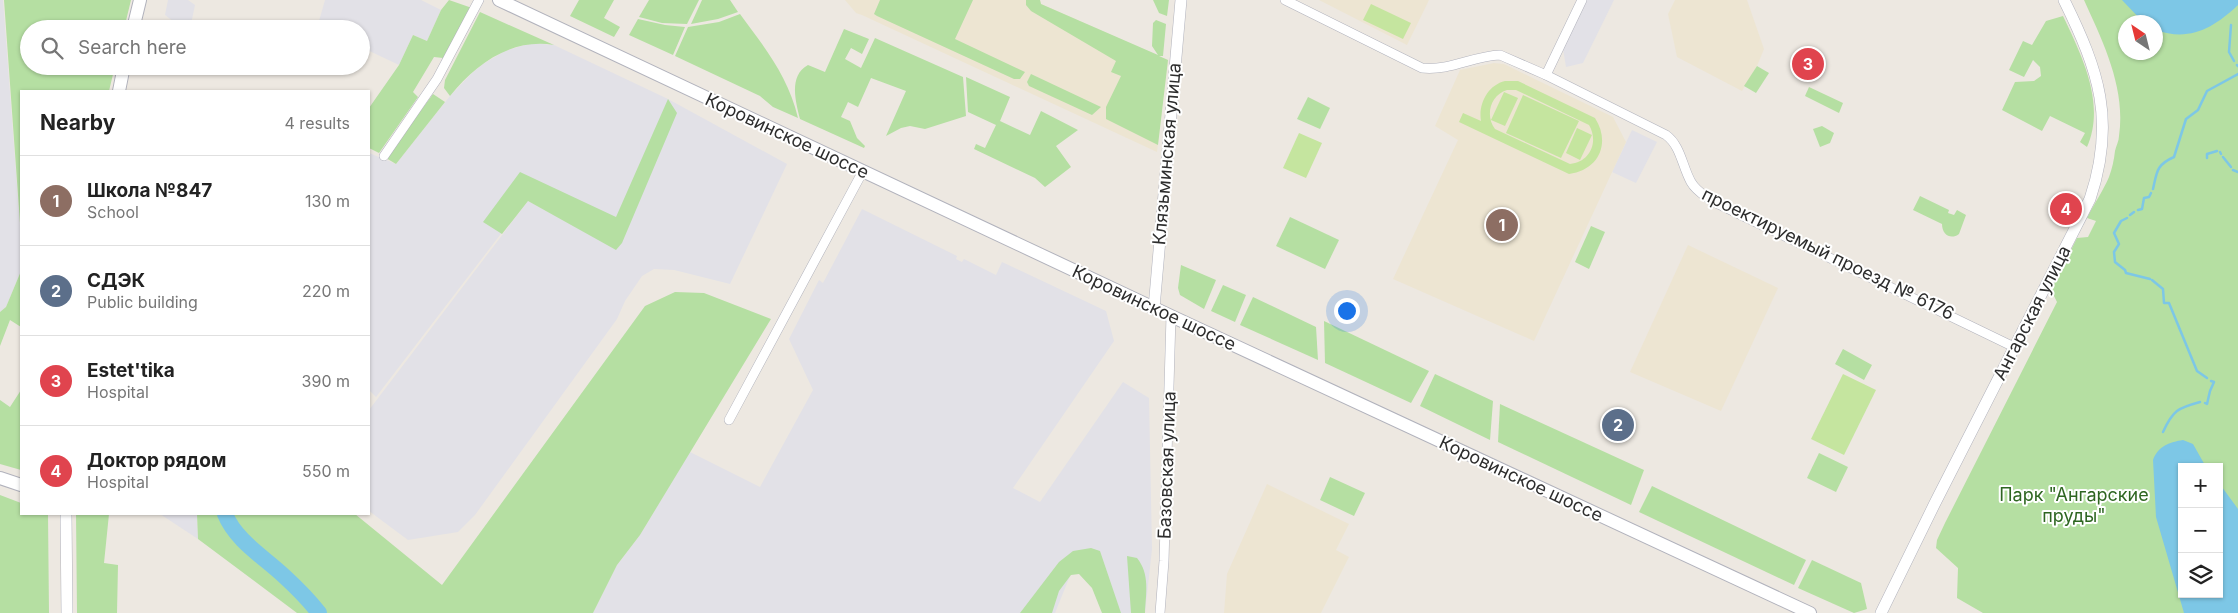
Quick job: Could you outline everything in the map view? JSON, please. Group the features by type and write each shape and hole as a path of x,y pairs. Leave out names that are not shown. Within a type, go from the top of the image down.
{"main road":[{"path":"135,20 140,0"},
{"name":"Коровинское шоссе","path":"499,0 1171,316 1810,613"},
{"path":"119,90 122,75"},
{"path":"0,477 20,480"},
{"path":"0,477 20,485"}],"street":[{"path":"384,156 437,79 479,0"},
{"name":"Клязьминская улица","path":"1154,308 1181,0"},
{"name":"проектируемый проезд № 6176","path":"1285,0 1422,68 1444,68 1478,58 1500,55 1546,75 1666,134 1677,146 1692,184 1712,201 2014,347"},
{"path":"1546,75 1582,0"},
{"name":"Ангарская улица","path":"1882,613 2090,199 2101,159 2100,94 2089,53 2064,0"},
{"path":"729,420 863,171"},
{"name":"Базовская улица","path":"1160,613 1164,561 1171,316"},
{"path":"66,515 67,613"}],"shaded area":[{"path":"0,0 3,0 20,226 20,273 6,307 0,312"},
{"path":"168,0 188,0 195,5 192,20 171,20 165,15"},
{"path":"325,0 421,0 441,10 427,41 413,35 399,65 370,51 370,20 319,20"},
{"path":"845,0 1040,0 1041,4 1168,60 1157,152 856,13"},
{"path":"1319,0 1429,0 1407,45"},
{"path":"1586,0 1614,0 1583,63 1566,67 1563,49"},
{"path":"1675,0 1747,0 1764,49 1757,66 1742,91 1677,57 1668,14"},
{"path":"531,43 554,45 668,99 787,164 730,284 674,270 654,269 642,276 625,301 617,319 475,515 458,532 408,540 370,512 370,409 528,201 618,250 539,184 376,397 370,391 370,153 396,164 450,96 472,73 505,51"},
{"path":"1494,63 1504,64 1613,117 1626,142 1534,341 1393,279 1458,140 1435,126 1460,70"},
{"path":"1632,130 1657,142 1636,183 1612,172"},
{"path":"862,209 957,256 956,259 962,262 964,259 996,275 1002,262 1106,311 1114,341 1013,488 1040,502 1123,382 1149,398 1152,549 1145,613 1118,613 1074,566 1055,613 593,613 617,565 640,535 690,452 760,487 813,390 789,339 819,280 823,283"},
{"path":"1688,245 1778,288 1721,411 1630,372"},
{"path":"1267,484 1349,524 1336,550 1349,557 1321,613 1224,613 1227,574"},
{"path":"162,515 197,515 198,539"}],"green space":[{"path":"4,0 131,0 126,20 20,20 20,75 113,75 109,90 20,90 20,223"},
{"path":"449,0 472,8 443,58 434,57 413,92 418,97 379,153 370,148 370,107 399,65 413,35 427,41 441,10"},
{"path":"579,0 614,0 604,18 620,27 614,37 570,16"},
{"path":"649,0 699,0 687,24 662,23 639,17"},
{"path":"702,0 730,0 738,12 718,19 691,24"},
{"path":"880,0 973,0 955,39 1025,72 1020,79 1014,79 877,16 874,14"},
{"path":"1026,0 1040,0 1041,4 1158,55 1152,46 1153,23 1156,20 1166,24 1163,56 1159,56 1168,60 1158,145 1106,119 1106,107 1121,76 1111,72 1116,61 1031,11 1026,5"},
{"path":"1153,0 1169,0 1167,16 1159,13"},
{"name":"Парк \"Ангарские пруды\"","path":"2084,0 2238,0 2238,613 1983,613 1957,598 1958,568 1936,548 1937,540 1945,523 2057,302 2051,290 2077,238 2088,237 2096,221 2087,218 2109,177 2119,138 2119,100 2116,83 2105,49"},
{"path":"1371,4 1411,23 1403,39 1363,20"},
{"path":"480,12 554,45 538,44 523,46 496,56 471,74 450,96 444,88 445,80"},
{"path":"740,14 775,63 794,103 798,118 773,107 760,96 675,56 688,27 719,22"},
{"path":"2063,16 2084,64 2093,97 2092,131 2087,147 2080,142 2085,133 2050,116 2042,131 2002,110 2015,82 2034,81 2041,76 2040,67 2033,60 2024,77 2009,70 2023,41 2032,45 2046,21"},
{"path":"638,19 685,27 673,55 629,35"},
{"path":"844,29 869,39 862,54 851,48 845,59 861,68 875,38 963,77 966,116 925,129 910,126 901,128 886,136 906,91 871,78 858,107 848,102 841,117 850,121 857,138 865,146 864,148 800,119 795,90 798,76 808,65 825,72"},
{"path":"1757,66 1769,73 1756,93 1744,86"},
{"path":"1031,74 1101,107 1092,115 1029,86 1027,82"},
{"path":"966,77 1010,97 1000,121 1030,135 1041,111 1078,130 1056,146 1071,167 1045,187 1035,178 974,149 976,144 985,148 996,125 968,112"},
{"path":"1518,81 1595,118 1600,127 1602,146 1595,161 1588,167 1569,174 1459,122 1463,113 1481,121 1480,115 1483,102 1489,91 1499,83","holes":["1507,90 1516,90 1589,125 1592,131 1593,144 1587,155 1583,159 1570,164 1495,129 1490,118 1493,101"]},
{"path":"1809,87 1843,103 1839,113 1805,96"},
{"path":"1504,92 1518,98 1505,126 1491,120"},
{"path":"433,94 445,102 396,164 386,158"},
{"path":"1523,95 1579,121 1561,158 1506,133"},
{"path":"1308,97 1330,108 1320,129 1297,119"},
{"path":"668,99 677,113 622,243 616,250 528,201 502,234 483,222 520,172 616,217"},
{"path":"1822,126 1834,133 1830,143 1820,147 1813,129"},
{"path":"1577,128 1592,135 1580,160 1566,153"},
{"path":"1299,133 1322,143 1306,178 1283,168"},
{"path":"1920,196 1949,210 1948,213 1954,215 1957,210 1966,215 1959,234 1953,237 1945,234 1942,224 1913,210"},
{"path":"1290,217 1339,240 1325,269 1276,246"},
{"path":"1591,226 1605,232 1589,269 1575,262"},
{"path":"1181,265 1216,280 1204,309 1180,295 1178,288"},
{"path":"20,273 20,326 10,320 0,346 0,312 6,307"},
{"path":"1223,285 1246,295 1235,322 1211,311"},
{"path":"675,292 704,293 771,319 640,535 617,565 593,613 297,613 198,539 197,515 356,515 442,585 645,306"},
{"path":"1253,297 1316,327 1318,360 1240,325"},
{"path":"1324,321 1429,371 1411,403 1325,363"},
{"path":"1843,349 1872,365 1864,380 1835,364"},
{"path":"1435,374 1493,401 1490,440 1420,406"},
{"path":"1843,374 1876,390 1844,455 1811,439"},
{"path":"20,392 20,470 0,464 0,400 10,407"},
{"path":"1500,404 1644,470 1631,505 1498,442"},
{"path":"1819,453 1848,467 1836,492 1807,478"},
{"path":"1330,477 1365,493 1354,516 1320,500"},
{"path":"1652,486 1806,560 1794,585 1639,512"},
{"path":"0,495 20,503 20,515 48,515 49,613 0,613"},
{"path":"76,515 109,515 104,563 118,565 117,613 77,613"},
{"path":"1091,548 1100,551 1121,613 1102,613 1092,588 1079,574 1071,575 1059,591 1052,613 1020,613 1059,562 1073,551"},
{"path":"1127,556 1137,558 1146,577 1145,613 1131,613"},
{"path":"1812,560 1861,583 1867,609 1854,613 1798,588"}],"water":[{"path":"2122,0 2238,0 2238,5 2220,20 2200,31 2190,33 2179,34 2163,32 2163,15 2136,15"},
{"path":"2183,440 2193,444 2204,463 2178,463 2178,592 2156,517 2153,460 2161,448"},
{"path":"2223,488 2238,509 2238,613 2184,613 2180,598 2223,598"}],"waterway":[{"path":"2231,25 2229,52 2234,61"},
{"path":"2153,189 2160,166 2174,157 2186,119 2198,110 2207,91 2238,74"},
{"path":"2207,158 2207,154 2217,151"},
{"path":"2223,157 2231,167"},
{"path":"2233,170 2238,172"},
{"path":"2138,210 2142,209 2144,198 2149,197 2151,193"},
{"path":"2130,215 2134,212"},
{"path":"2127,218 2121,221 2114,233 2119,244 2114,252 2115,262 2126,273 2150,279"},
{"path":"2152,280 2163,289 2164,303 2169,303 2197,371 2207,378"},
{"path":"2205,403 2207,404 2214,382 2211,381"},
{"path":"2163,432 2173,414 2181,408 2200,402"},
{"path":"226,515 243,540 307,598 319,613"}],"place":[{"name":"Estet'tika","path":"1808,64"},
{"name":"Доктор рядом","path":"2066,209"},
{"name":"Школа №847","path":"1502,225"},
{"name":"СДЭК","path":"1618,425"}]}
